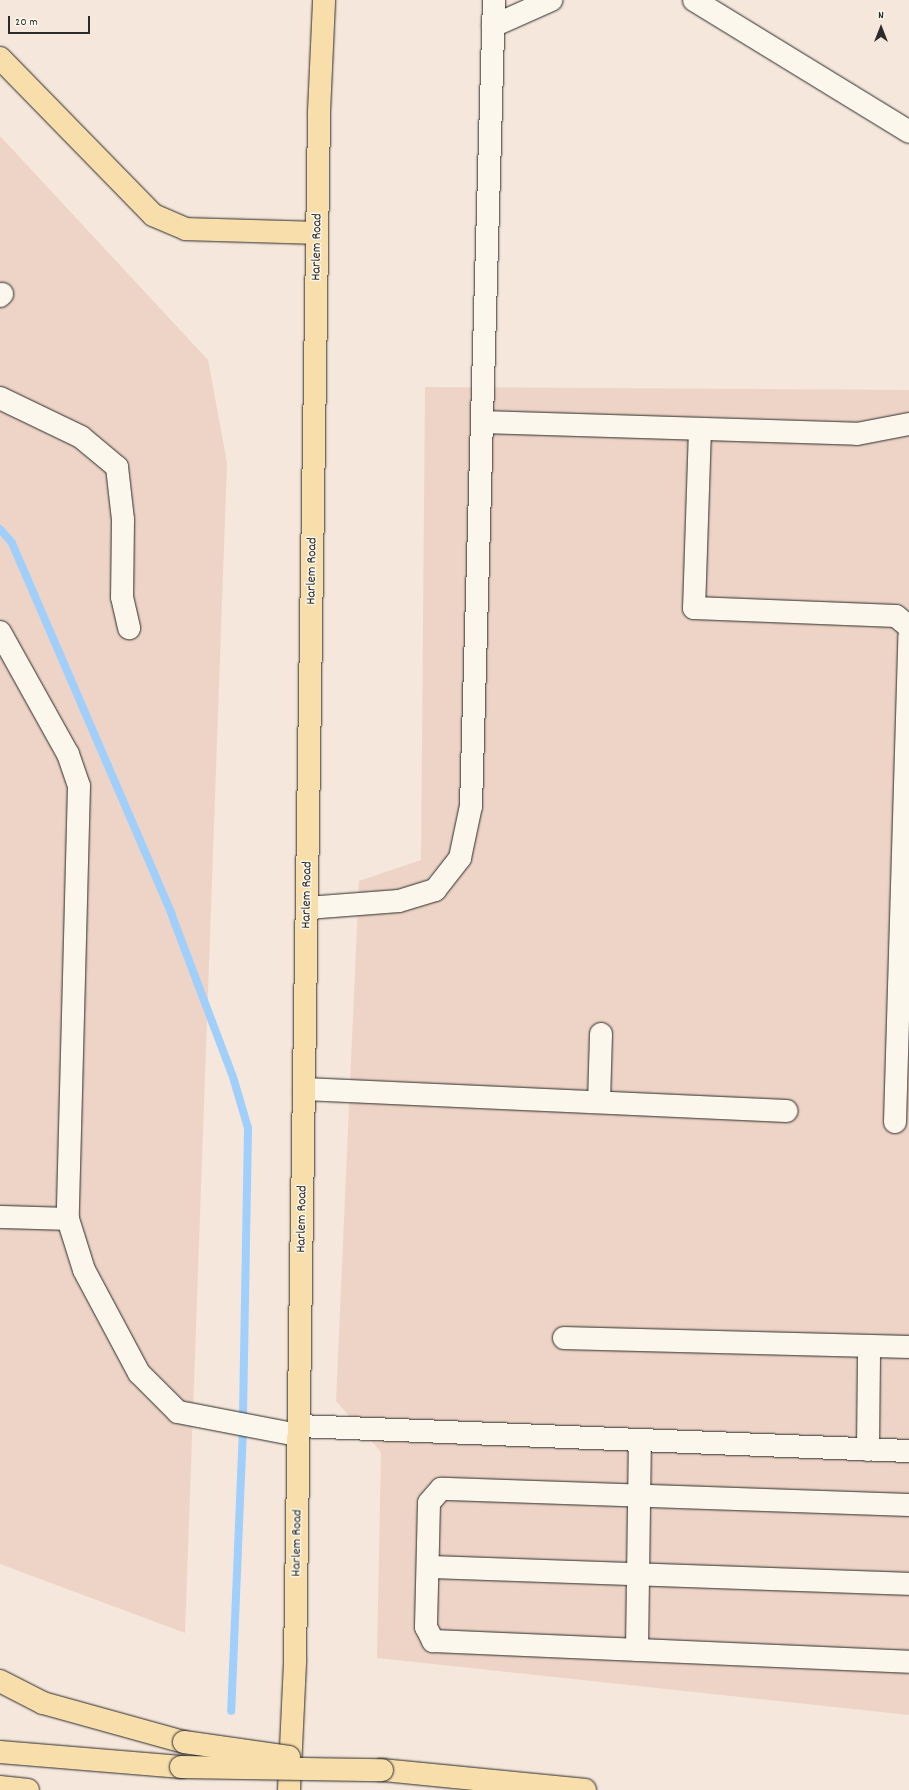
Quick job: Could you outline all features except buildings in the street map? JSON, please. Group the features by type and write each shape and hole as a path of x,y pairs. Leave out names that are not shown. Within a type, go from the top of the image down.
{"main road":[{"name":"Harlem Road","path":"289,1790 295,1661 317,233 324,0"},
{"path":"0,58 153,215 186,230 317,233"},
{"path":"0,1681 42,1703 184,1742 382,1770 585,1790"},
{"path":"0,1752 181,1767 382,1770"},
{"path":"0,1788 28,1790"}],"lane":[{"path":"307,908 399,901 435,890 460,858 471,806 494,0"},
{"path":"493,26 550,0"},
{"path":"694,0 909,132"},
{"path":"0,398 81,438 117,467 123,520 122,597 129,628"},
{"path":"482,422 857,434 909,424"},
{"path":"700,429 694,608 896,616 909,627"},
{"path":"0,632 68,754 79,786 68,1219 84,1270 139,1373 178,1412 299,1430 640,1440 909,1452"},
{"path":"896,1122 909,636"},
{"path":"600,1102 602,1034"},
{"path":"304,1089 786,1111"},
{"path":"0,1217 68,1219"},
{"path":"564,1338 909,1347"},
{"path":"868,1450 869,1346"},
{"path":"637,1650 640,1440"},
{"path":"909,1505 441,1489 429,1503 426,1627 433,1641 909,1662"},
{"path":"428,1567 638,1572 909,1584"}],"shaded area":[{"path":"0,136 208,360 227,463 185,1633 0,1564"},
{"path":"425,387 909,390 909,1715 377,1658 381,1452 336,1401 359,881 421,860"}],"waterway":[{"path":"0,529 12,543 171,913 233,1077 248,1128 243,1429 231,1711"}]}
